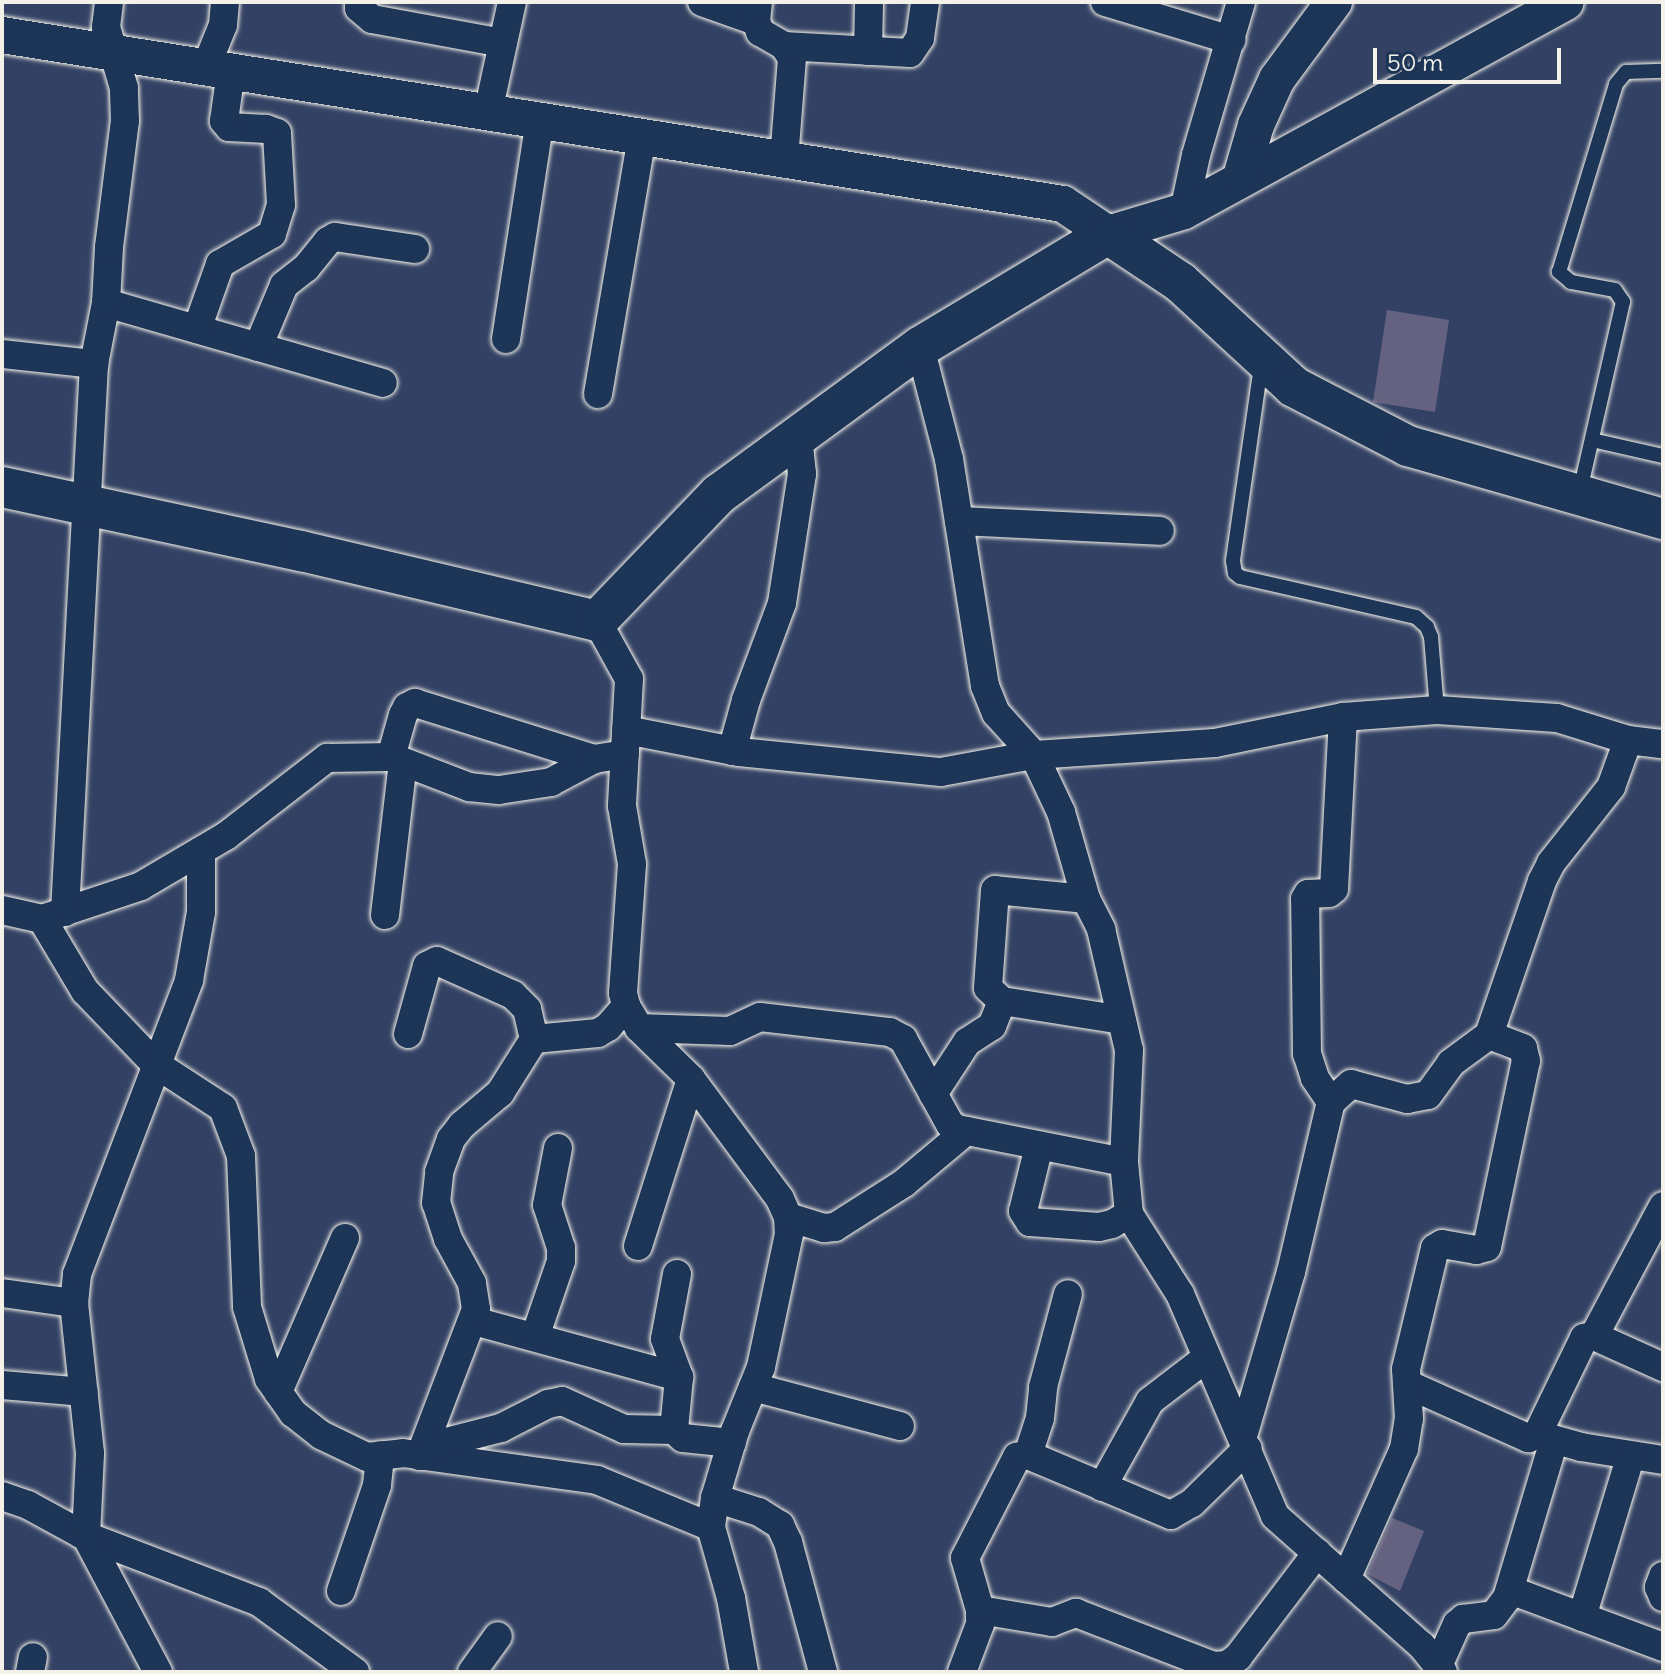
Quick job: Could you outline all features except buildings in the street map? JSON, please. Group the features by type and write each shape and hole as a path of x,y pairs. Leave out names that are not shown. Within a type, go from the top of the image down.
{"main road":[{"path":"2,487 301,551 597,621 719,494 920,347 1108,234 1180,282 1294,387 1408,446 1663,519"}],"street":[{"path":"109,2 106,27 124,88 125,121 109,247 106,303 94,364 89,508 54,916 85,991 154,1063 223,1108 241,1156 247,1307 269,1379 293,1413 321,1435 367,1457 420,1456 597,1480 711,1527"},
{"path":"197,329 220,264 272,234 281,205 277,133 266,129 229,127 224,121 219,69 225,2"},
{"path":"360,2 359,8 372,19 503,43"},
{"path":"488,112 512,2"},
{"path":"702,2 757,11 766,38 784,46 910,53 915,49 925,2"},
{"path":"868,51 869,2"},
{"path":"1105,2 1231,40"},
{"path":"1184,211 1196,155 1241,2"},
{"path":"1241,177 1256,125 1277,79 1334,2"},
{"path":"2,35 1063,204 1108,234 1184,211 1565,2"},
{"path":"784,46 792,58 784,159"},
{"path":"506,339 540,120"},
{"path":"598,394 642,137"},
{"path":"258,347 284,285 306,268 328,241 335,237 415,249"},
{"path":"106,303 383,383"},
{"path":"920,347 949,459 985,686 996,713 1034,755 1061,812 1086,899 1101,929 1129,1050 1124,1162 1129,1214 1180,1294 1205,1359 1246,1442 1275,1516 1422,1646 1441,1669"},
{"path":"2,354 94,364"},
{"path":"732,751 746,700 782,603 802,474 798,436"},
{"path":"959,521 1160,531"},
{"path":"597,621 629,679 622,806 632,864 623,993 632,1017 691,1079 780,1199 788,1217 789,1234 773,1315 753,1387 715,1498 711,1527 731,1598 744,1672"},
{"path":"385,915 397,760 403,715 407,707 415,703 594,759"},
{"path":"2,910 54,916 141,886 226,836 327,758 397,760 469,787 499,790 551,782 625,742 941,772 1034,755 1215,743 1343,717 1437,710 1557,718 1628,740 1663,744"},
{"path":"1331,1102 1308,1065 1305,899 1313,892 1329,893 1334,889 1343,717"},
{"path":"962,1672 977,1637 980,1610 965,1558 1017,1457 1028,1455 1160,1513 1181,1512 1246,1442 1291,1272 1331,1102 1351,1084 1407,1099 1428,1095 1451,1063 1489,1035 1542,881 1551,863 1611,787 1628,740"},
{"path":"158,1672 86,1536 90,1453 74,1303 77,1274 123,1161 154,1063 189,980 201,912 201,851"},
{"path":"1086,899 995,890 988,988 1002,1001 1122,1020"},
{"path":"408,1034 427,966 437,961 513,995 527,1009 534,1039 500,1093 462,1125 451,1139 439,1172 436,1203 448,1239 476,1295 474,1321 420,1456"},
{"path":"933,1094 967,1042 992,1026 1002,1001"},
{"path":"534,1039 598,1033 632,1017 730,1031 760,1017 890,1032 903,1039 950,1124 966,1131 1124,1162"},
{"path":"1346,1579 1404,1449 1409,1419 1406,1369 1435,1248 1442,1244 1476,1250 1487,1247 1526,1061 1523,1048 1489,1035"},
{"path":"638,1246 691,1079"},
{"path":"788,1217 824,1228 835,1227 904,1183 966,1131"},
{"path":"1039,1146 1023,1211 1030,1222 1099,1227 1112,1224 1129,1214"},
{"path":"535,1337 561,1261 561,1248 547,1205 558,1148"},
{"path":"1441,1669 1457,1624 1463,1619 1494,1615 1501,1609 1510,1590 1546,1437 1580,1342 1594,1336 1663,1206"},
{"path":"278,1392 345,1238"},
{"path":"674,1430 679,1377 665,1339 677,1274"},
{"path":"2,1293 74,1303"},
{"path":"1028,1455 1040,1418 1043,1387 1068,1294"},
{"path":"474,1321 679,1377"},
{"path":"1594,1336 1663,1367"},
{"path":"1102,1487 1150,1401 1205,1359"},
{"path":"1407,1384 1528,1438 1546,1437 1663,1460"},
{"path":"2,1385 84,1392"},
{"path":"753,1387 900,1426"},
{"path":"420,1456 456,1438 501,1428 548,1404 562,1401 624,1429 674,1430 683,1438 732,1443"},
{"path":"341,1591 377,1485 380,1455"},
{"path":"1582,1617 1631,1455"},
{"path":"2,1496 86,1536 259,1602 355,1672"},
{"path":"715,1498 759,1512 780,1525 788,1542 823,1672"},
{"path":"980,1610 1052,1622 1076,1613 1213,1666 1233,1668 1238,1657 1317,1553"},
{"path":"1663,1576 1659,1587 1663,1597"},
{"path":"1510,1590 1663,1647"},
{"path":"472,1672 498,1636"}],"lane":[{"path":"1579,496 1623,302 1615,290 1571,282 1559,272 1616,84 1626,72 1663,71"},
{"path":"1262,357 1233,561 1235,573 1240,577 1416,617 1427,627 1431,637 1437,710"},
{"path":"1592,440 1663,456"}]}
